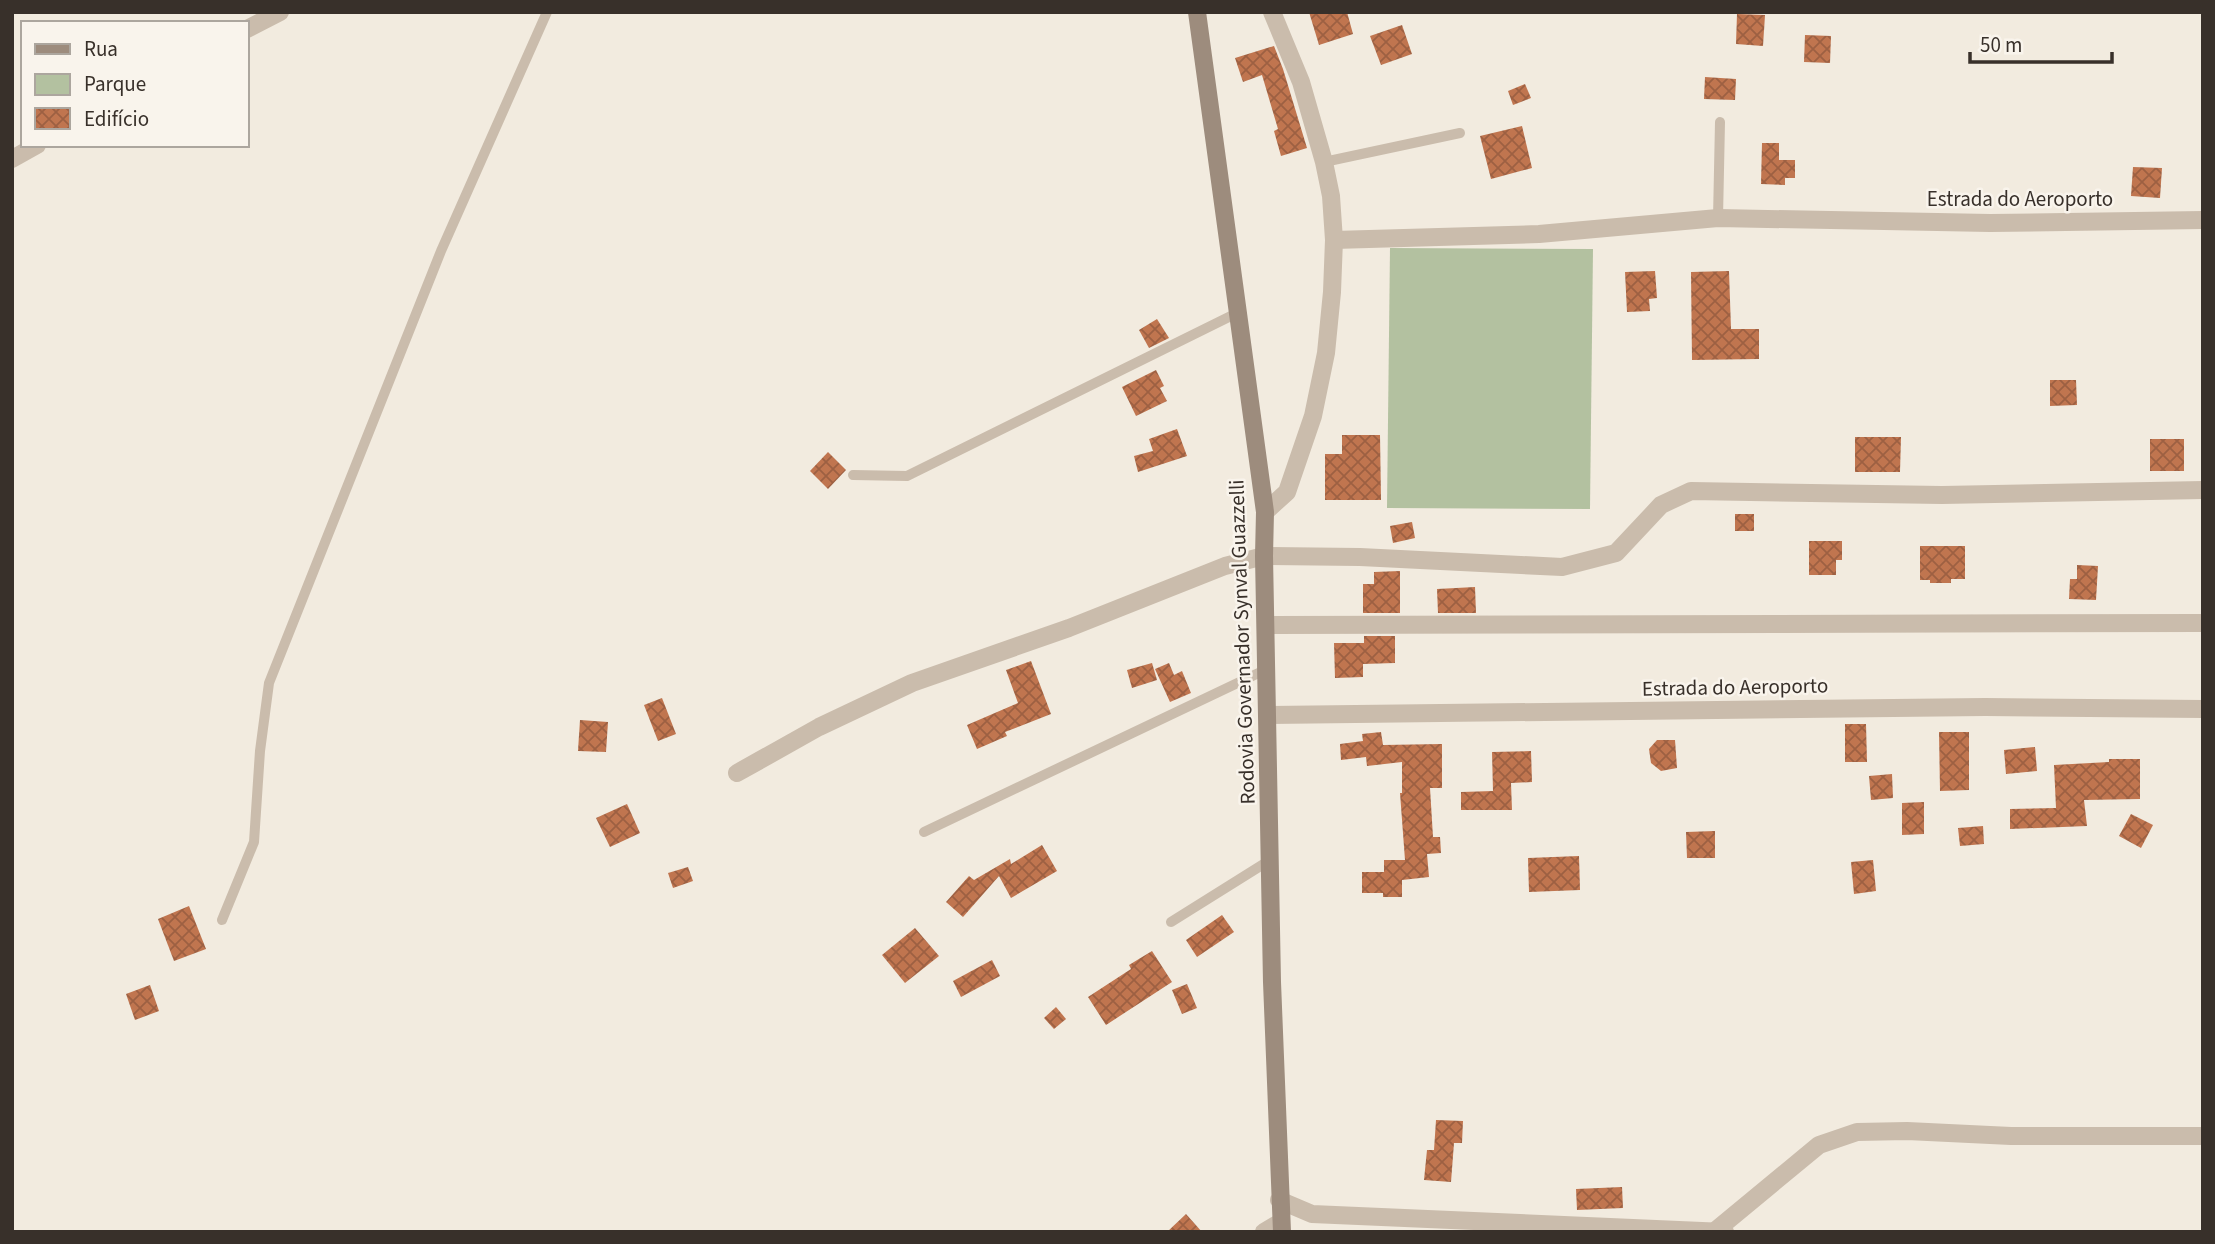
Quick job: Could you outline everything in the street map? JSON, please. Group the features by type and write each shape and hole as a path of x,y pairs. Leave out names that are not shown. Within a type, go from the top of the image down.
{"main road":[{"name":"Rodovia Governador Synval Guazzelli","path":"1197,12 1265,512 1270,860 1281,1227"}],"street":[{"path":"248,29 280,12"},
{"path":"1265,512 1287,492 1312,416 1326,353 1334,240 1331,196 1324,162 1301,82 1272,12"},
{"path":"12,159 33,147"},
{"name":"Estrada do Aeroporto","path":"1334,240 1539,234 1718,218 1990,223 2203,220"},
{"path":"737,773 819,727 912,683 1069,628 1225,566 1264,556 1360,557 1562,567 1616,553 1661,505 1691,491 1942,495 2203,490"},
{"path":"1266,625 2203,623"},
{"name":"Estrada do Aeroporto","path":"1268,715 1957,708 2203,709"},
{"path":"1715,1231 1819,1145 1857,1132 1907,1131 2011,1136 2203,1136"},
{"path":"1279,1200 1312,1214 1728,1232"},
{"path":"1264,1232 1281,1227"}],"lane":[{"path":"222,920 254,842 260,751 269,683 441,251 547,12"},
{"path":"1718,218 1720,122"},
{"path":"1324,162 1461,133"},
{"path":"853,475 907,477 1239,312"},
{"path":"924,832 1267,669"},
{"path":"1171,922 1270,860"}],"green space":[{"path":"1390,248 1593,249 1590,509 1387,508"}],"building":[{"path":"1309,12 1347,12 1353,34 1319,45"},
{"path":"1737,14 1765,15 1763,46 1736,44"},
{"path":"1402,25 1412,54 1381,65 1370,36"},
{"path":"1805,35 1831,36 1830,63 1804,62"},
{"path":"1274,46 1307,148 1281,156 1274,131 1278,129 1262,75 1243,82 1235,58"},
{"path":"1705,77 1736,79 1735,100 1704,99"},
{"path":"1525,84 1531,98 1513,105 1508,91"},
{"path":"1522,126 1532,168 1491,179 1480,136"},
{"path":"1762,143 1779,143 1779,160 1795,160 1795,178 1785,178 1785,185 1761,184"},
{"path":"2133,167 2162,168 2160,198 2131,196"},
{"path":"1655,271 1657,298 1649,299 1650,311 1627,312 1625,272"},
{"path":"1729,271 1731,329 1759,329 1759,359 1692,360 1691,272"},
{"path":"1157,319 1169,338 1149,348 1139,330"},
{"path":"1156,370 1164,386 1160,388 1167,401 1136,416 1122,387"},
{"path":"2050,380 2076,380 2077,405 2050,406"},
{"path":"1177,429 1187,456 1138,472 1134,456 1153,451 1149,439"},
{"path":"1342,435 1380,435 1381,500 1325,500 1325,454 1342,454"},
{"path":"1855,437 1901,437 1900,472 1855,472"},
{"path":"2150,439 2184,439 2184,471 2150,471"},
{"path":"828,452 846,470 828,489 810,471"},
{"path":"1735,514 1754,514 1754,531 1735,531"},
{"path":"1412,522 1415,538 1393,543 1390,526"},
{"path":"1809,541 1842,541 1842,560 1836,560 1836,575 1809,575"},
{"path":"1920,546 1965,546 1965,579 1951,579 1951,583 1920,580"},
{"path":"2077,565 2098,566 2096,600 2069,599 2070,579 2077,579"},
{"path":"1400,571 1400,613 1363,613 1363,584 1374,584 1374,572"},
{"path":"1475,587 1476,613 1438,613 1437,589"},
{"path":"1364,636 1395,636 1395,663 1363,664 1363,677 1335,678 1334,643 1364,643"},
{"path":"1031,661 1051,714 1005,732 1007,736 977,749 967,725 1018,703 1006,670"},
{"path":"1152,663 1157,680 1132,688 1127,670"},
{"path":"1169,663 1174,675 1182,671 1191,693 1170,702 1155,669"},
{"path":"662,698 676,734 658,741 644,705"},
{"path":"580,720 608,722 606,752 578,751"},
{"path":"1845,724 1866,724 1867,762 1845,762"},
{"path":"1381,732 1383,745 1442,744 1442,788 1430,788 1433,837 1440,837 1441,853 1427,854 1429,877 1402,880 1402,897 1362,893 1362,872 1384,872 1384,860 1405,860 1400,793 1402,762 1367,766 1366,757 1341,760 1340,744 1363,741 1362,734"},
{"path":"1939,732 1969,732 1969,790 1940,791"},
{"path":"1657,740 1675,740 1677,768 1661,771 1651,763 1649,749"},
{"path":"2035,747 2037,771 2006,774 2004,750"},
{"path":"1531,751 1532,782 1511,783 1512,810 1461,810 1461,792 1493,791 1492,752"},
{"path":"2109,759 2140,759 2140,799 2084,800 2087,826 2010,829 2010,809 2056,808 2054,765 2109,762"},
{"path":"1892,774 1893,798 1871,800 1869,776"},
{"path":"1924,802 1924,834 1902,835 1902,803"},
{"path":"627,804 640,833 610,847 596,818"},
{"path":"2131,814 2153,825 2141,848 2119,836"},
{"path":"1983,826 1984,844 1960,846 1958,828"},
{"path":"1715,831 1715,858 1687,858 1686,832"},
{"path":"1042,845 1057,871 1011,898 999,876 963,917 946,902 969,876 974,880 1010,859 1011,864"},
{"path":"1579,856 1580,890 1529,892 1528,858"},
{"path":"1873,860 1876,891 1854,894 1851,862"},
{"path":"688,867 693,881 673,888 668,873"},
{"path":"189,906 206,949 174,961 158,919"},
{"path":"1222,915 1234,932 1197,957 1186,940"},
{"path":"915,928 939,956 905,983 882,955"},
{"path":"1152,951 1172,982 1106,1025 1088,997 1131,969 1129,965"},
{"path":"992,960 1000,976 961,997 953,981"},
{"path":"1187,984 1197,1008 1182,1014 1172,990"},
{"path":"150,985 159,1011 135,1020 126,994"},
{"path":"1056,1007 1066,1019 1054,1029 1044,1018"},
{"path":"1436,1120 1463,1121 1462,1143 1454,1143 1451,1182 1424,1180 1427,1150 1434,1150"},
{"path":"1622,1187 1623,1208 1577,1210 1576,1189"},
{"path":"1186,1214 1202,1232 1167,1232"}]}
